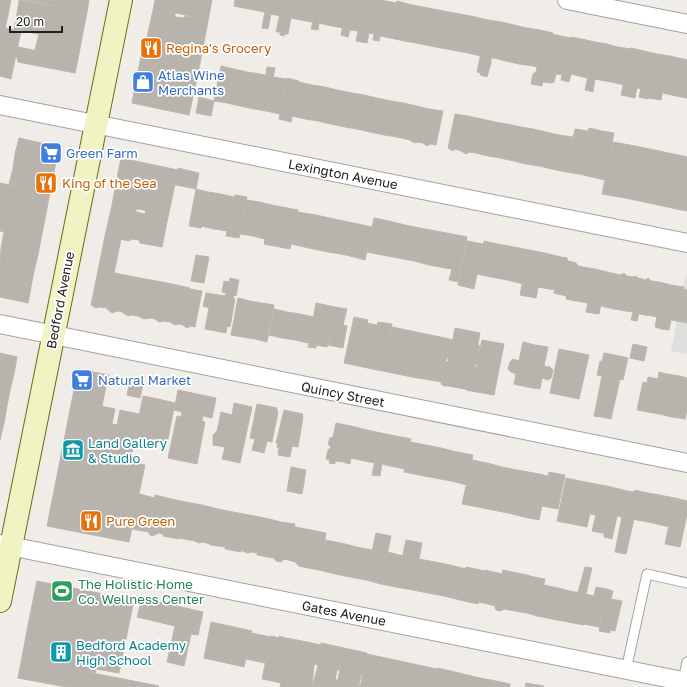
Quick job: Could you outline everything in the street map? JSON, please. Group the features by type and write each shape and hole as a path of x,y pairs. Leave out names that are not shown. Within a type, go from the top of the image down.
{"main road":[{"name":"Bedford Avenue","path":"0,601 5,545 53,335 121,0"}],"street":[{"path":"568,0 687,24"},
{"name":"Lexington Avenue","path":"0,105 687,243"},
{"name":"Quincy Street","path":"0,324 687,463"},
{"name":"Gates Avenue","path":"5,545 685,682"}],"lane":[{"path":"626,670 647,574 687,583"},
{"path":"685,682 687,662"}],"shaded area":[{"path":"686,274 687,275 687,354 671,351"}],"building":[{"path":"0,0 11,0 0,54"},
{"path":"19,0 87,12 84,27 17,14"},
{"path":"25,0 89,0 87,12"},
{"path":"155,0 212,0 208,21 177,13 174,14 153,10"},
{"path":"235,0 251,0 249,9 234,6"},
{"path":"251,0 267,0 265,12 249,9"},
{"path":"267,0 283,0 280,16 271,14 268,29 262,28"},
{"path":"283,0 300,0 296,19 291,18 288,34 285,34 284,36 280,35 280,32 276,32"},
{"path":"300,0 315,0 311,22 296,19"},
{"path":"315,0 332,0 327,25 319,23 318,30 311,29"},
{"path":"332,0 348,0 343,28 327,25"},
{"path":"348,0 364,0 358,31 350,30 348,37 341,35"},
{"path":"364,0 381,0 374,34 369,33 367,43 356,41"},
{"path":"381,0 397,3 390,38 380,36 379,41 373,40"},
{"path":"397,1 412,5 405,41 390,38"},
{"path":"412,5 428,8 421,44 405,41"},
{"path":"428,8 443,11 436,47 421,44"},
{"path":"153,10 174,14 176,17 183,18 186,16 208,21 202,53 179,48 178,46 168,46 146,42"},
{"path":"443,11 460,14 452,50 436,47"},
{"path":"17,14 84,27 81,43 14,29"},
{"path":"460,14 475,17 468,53 452,50"},
{"path":"475,17 488,20 481,56 468,53"},
{"path":"488,20 501,22 494,58 491,58 487,77 480,75 481,73 477,72"},
{"path":"501,22 514,25 506,61 494,58"},
{"path":"514,25 527,28 519,64 506,61"},
{"path":"5,28 21,31 11,79 0,76 0,54"},
{"path":"527,28 540,30 533,66 519,64"},
{"path":"540,30 553,33 542,86 531,84 533,74 536,72 537,67 533,66"},
{"path":"39,34 81,43 78,59 35,50"},
{"path":"552,34 570,38 563,75 556,74 554,82 551,83 543,82"},
{"path":"570,37 582,39 575,75 571,74 569,82 561,80"},
{"path":"582,39 595,42 587,78 575,75"},
{"path":"144,41 168,46 177,50 179,48 202,53 196,83 173,79 172,77 162,77 138,72"},
{"path":"595,42 607,44 600,80 595,79 593,92 585,90"},
{"path":"607,44 618,47 611,82 600,80"},
{"path":"18,47 78,59 75,73 18,62 16,54"},
{"path":"618,47 631,49 624,85 611,82"},
{"path":"631,48 644,51 635,98 621,95"},
{"path":"644,51 657,54 648,99 639,97 641,89 637,88"},
{"path":"657,54 670,56 661,100 648,98"},
{"path":"670,56 683,59 676,96 663,93"},
{"path":"683,59 687,60 687,98 676,96"},
{"path":"221,66 234,69 227,103 214,101"},
{"path":"267,67 275,68 266,111 254,109 260,74 266,75"},
{"path":"234,69 247,72 240,106 227,103"},
{"path":"138,72 162,77 171,81 173,79 196,83 189,115 132,103"},
{"path":"247,72 260,74 254,109 240,106"},
{"path":"273,77 286,79 280,114 266,111"},
{"path":"287,78 299,81 291,122 279,119"},
{"path":"299,82 312,85 305,119 292,116"},
{"path":"312,85 325,87 318,121 305,119"},
{"path":"325,87 337,90 331,124 318,121"},
{"path":"337,90 352,93 345,127 331,124"},
{"path":"352,93 364,95 357,129 345,127"},
{"path":"364,95 377,98 370,132 357,129"},
{"path":"199,97 214,101 211,116 196,113"},
{"path":"377,98 391,101 384,135 370,132"},
{"path":"391,101 403,103 397,137 384,135"},
{"path":"403,103 417,106 410,140 397,137"},
{"path":"417,106 429,109 423,143 414,143 410,140"},
{"path":"429,109 443,111 436,145 430,144 427,146 423,143"},
{"path":"455,114 468,116 461,151 456,149 452,151 448,148"},
{"path":"468,116 482,119 476,153 469,152 466,154 461,151"},
{"path":"482,119 495,122 488,156 476,153"},
{"path":"495,122 507,124 500,158 488,156"},
{"path":"507,124 521,127 514,161 500,158"},
{"path":"521,127 533,129 526,164 514,161"},
{"path":"589,128 602,131 592,177 579,174"},
{"path":"533,129 546,132 539,166 526,164"},
{"path":"575,129 588,131 579,174 566,172"},
{"path":"602,131 614,133 605,180 592,177"},
{"path":"546,132 559,135 552,169 539,166"},
{"path":"559,135 573,137 566,172 552,169"},
{"path":"19,138 59,147 56,161 15,154"},
{"path":"613,142 635,146 625,198 602,194"},
{"path":"635,146 659,151 649,203 625,198"},
{"path":"659,151 683,156 672,208 649,203"},
{"path":"15,154 56,161 53,177 13,169"},
{"path":"683,156 687,157 687,211 672,208"},
{"path":"121,158 199,173 196,189 118,173"},
{"path":"13,169 53,177 50,193 9,184"},
{"path":"118,173 175,184 168,217 146,212 144,210 135,210 112,205"},
{"path":"0,183 50,193 41,239 0,231"},
{"path":"196,189 208,192 201,228 189,226"},
{"path":"208,192 221,194 214,229 201,226"},
{"path":"221,194 234,197 227,231 214,229"},
{"path":"235,195 247,197 239,238 226,236"},
{"path":"247,200 259,202 253,236 240,234"},
{"path":"259,202 272,205 265,239 253,236"},
{"path":"112,205 135,210 144,214 146,212 168,217 162,247 140,243 139,240 132,239 129,241 105,236"},
{"path":"272,205 298,210 290,249 264,244"},
{"path":"297,212 316,215 309,248 291,244"},
{"path":"316,215 334,219 328,252 309,248"},
{"path":"374,218 389,221 382,255 367,252"},
{"path":"334,219 353,223 346,255 328,252"},
{"path":"389,221 405,225 398,258 382,255"},
{"path":"353,223 372,227 365,260 346,255"},
{"path":"405,225 420,228 414,261 398,258"},
{"path":"420,228 436,231 429,265 414,261"},
{"path":"436,231 452,234 445,268 429,265"},
{"path":"4,232 41,239 38,255 1,248"},
{"path":"452,234 467,237 458,282 449,280 452,269 445,268"},
{"path":"105,236 121,239 107,308 96,308 91,305"},
{"path":"467,241 483,244 474,289 458,285"},
{"path":"484,241 498,244 491,277 477,274"},
{"path":"498,244 514,247 507,280 491,277"},
{"path":"514,247 529,250 523,284 507,280"},
{"path":"1,248 38,255 34,271 0,264"},
{"path":"529,250 545,253 536,298 520,295"},
{"path":"545,253 561,257 555,290 538,287"},
{"path":"196,255 209,257 204,283 191,281"},
{"path":"561,257 567,258 568,261 573,262 566,296 554,293"},
{"path":"573,262 578,266 583,267 576,301 566,299"},
{"path":"0,264 34,271 31,287 0,280"},
{"path":"583,267 595,269 588,303 576,301"},
{"path":"595,269 607,272 599,314 586,312"},
{"path":"607,272 621,275 614,309 601,306"},
{"path":"114,273 130,276 123,312 118,311 112,313 107,309"},
{"path":"624,273 627,276 633,277 626,311 614,309 621,275"},
{"path":"130,276 145,279 138,316 128,316 123,313"},
{"path":"636,276 646,280 637,321 631,320 633,312 626,311 633,277"},
{"path":"230,278 239,280 236,296 234,295 233,299 235,299 230,327 227,326 226,333 205,329 209,308 203,306 206,293 225,296 226,293 222,292 224,281 229,282"},
{"path":"648,278 651,281 659,282 652,316 639,314 646,280"},
{"path":"145,279 162,282 155,319 144,319 138,316"},
{"path":"0,280 31,287 28,303 0,297"},
{"path":"162,282 177,285 170,322 159,322 155,319"},
{"path":"659,282 671,285 662,329 655,327 657,317 652,316"},
{"path":"177,285 190,288 183,325 175,325 170,322"},
{"path":"671,285 684,287 677,321 671,320 669,330 662,329"},
{"path":"190,289 202,291 195,327 191,326 187,328 183,325"},
{"path":"683,289 687,290 687,323 677,321"},
{"path":"238,298 250,301 242,337 231,335"},
{"path":"250,301 262,303 255,339 242,337"},
{"path":"262,303 274,305 267,342 255,339"},
{"path":"316,303 335,307 327,347 316,345 316,348 308,347"},
{"path":"335,307 347,309 343,325 347,326 343,348 328,345"},
{"path":"274,309 287,312 282,338 269,335"},
{"path":"287,312 300,314 295,340 282,338"},
{"path":"300,314 314,317 308,343 295,340"},
{"path":"354,317 368,320 367,323 372,324 363,367 344,363"},
{"path":"378,322 392,324 383,371 363,367 372,324 377,325"},
{"path":"392,327 421,333 412,377 383,371"},
{"path":"455,328 480,333 478,344 480,347 477,364 474,365 476,368 472,390 469,391 444,386 441,384 446,362 449,361 447,357 450,340 453,339"},
{"path":"421,333 450,339 442,382 412,377"},
{"path":"482,340 504,344 494,395 471,391"},
{"path":"523,342 535,345 527,387 514,384 516,374 508,369 510,362 513,359 519,361"},
{"path":"633,344 647,347 644,361 630,358"},
{"path":"535,345 548,347 544,366 550,367 553,370 551,378 548,380 542,378 540,389 527,387"},
{"path":"559,349 574,352 565,396 550,393"},
{"path":"574,352 589,355 579,399 565,396"},
{"path":"0,353 17,357 14,374 0,371"},
{"path":"604,353 615,355 602,417 594,416 602,376 597,375 600,361 602,362"},
{"path":"615,355 628,358 623,380 620,379 611,419 602,417"},
{"path":"78,369 109,375 105,391 75,385"},
{"path":"0,371 14,374 10,390 0,388"},
{"path":"659,372 667,374 659,414 637,410 643,382 647,383 648,377 658,379"},
{"path":"667,374 680,376 672,417 659,414"},
{"path":"680,376 687,378 687,410 685,419 672,417"},
{"path":"130,381 143,384 140,398 127,395"},
{"path":"75,385 105,391 102,406 72,400"},
{"path":"0,388 10,390 7,406 0,405"},
{"path":"178,390 216,398 212,418 203,416 202,421 205,422 197,464 168,458 177,416 181,417 182,412 174,410"},
{"path":"143,396 158,399 150,440 135,438"},
{"path":"158,399 175,403 167,444 150,440"},
{"path":"72,400 115,409 112,424 69,415"},
{"path":"234,403 252,407 240,463 222,459 225,447 213,445 213,435 217,431 221,412 232,415"},
{"path":"257,404 277,408 278,412 272,442 267,441 264,453 252,450 255,439 250,438"},
{"path":"0,405 7,406 4,423 0,422"},
{"path":"120,410 139,414 137,429 117,425"},
{"path":"284,410 303,414 298,447 292,446 290,457 278,455 279,448 277,447 278,443 276,443"},
{"path":"69,415 137,429 130,462 145,465 129,542 47,526"},
{"path":"0,422 4,423 0,440"},
{"path":"336,423 351,426 343,462 335,461 335,464 329,463 330,460 326,459 328,450 331,447 328,444 330,438 333,437"},
{"path":"351,426 367,430 360,460 351,458 350,464 343,462"},
{"path":"367,430 381,433 375,463 360,460"},
{"path":"381,433 396,436 390,466 382,464 380,476 372,475"},
{"path":"396,436 411,439 405,469 390,466"},
{"path":"410,442 426,445 419,475 404,472"},
{"path":"426,445 441,448 435,478 419,475"},
{"path":"441,448 457,452 451,481 435,478"},
{"path":"457,452 473,455 467,485 451,481"},
{"path":"472,460 487,463 478,507 462,504"},
{"path":"487,463 502,467 493,510 478,507"},
{"path":"291,467 306,470 302,494 287,491"},
{"path":"502,467 517,470 508,513 493,510"},
{"path":"517,470 534,473 524,517 508,513"},
{"path":"549,472 565,475 558,509 542,506"},
{"path":"534,473 548,476 539,520 524,517"},
{"path":"566,478 580,481 572,524 557,521"},
{"path":"580,481 596,484 587,527 572,524"},
{"path":"596,484 611,487 602,533 592,531 596,515 590,514"},
{"path":"611,487 627,491 622,517 617,516 612,539 604,537 604,533 602,533"},
{"path":"635,490 643,492 637,520 634,519 626,554 615,552 627,491 634,492"},
{"path":"643,492 659,495 653,523 637,520"},
{"path":"139,494 155,498 148,532 132,529"},
{"path":"155,495 171,499 164,534 158,533 153,536 150,535 148,531"},
{"path":"659,495 675,498 669,527 653,523"},
{"path":"675,498 687,501 687,514 680,547 665,544"},
{"path":"171,499 186,502 179,539 163,536"},
{"path":"186,502 202,505 195,541 179,538"},
{"path":"202,505 218,509 210,544 203,542 198,543 195,541"},
{"path":"218,509 233,512 226,547 210,545"},
{"path":"233,512 249,515 241,552 225,549"},
{"path":"249,515 265,518 257,553 247,553 241,550"},
{"path":"265,518 281,522 273,558 257,555"},
{"path":"281,522 295,524 288,560 284,559 281,562 276,561 273,557"},
{"path":"295,527 311,530 303,567 288,560"},
{"path":"311,530 326,533 319,570 303,567"},
{"path":"376,533 391,536 381,584 366,580"},
{"path":"325,540 341,543 335,574 319,570"},
{"path":"406,540 422,543 413,590 396,587"},
{"path":"341,543 357,547 350,577 335,574"},
{"path":"357,547 372,550 366,580 350,577"},
{"path":"388,552 403,556 396,587 381,584"},
{"path":"419,559 435,562 428,593 413,590"},
{"path":"435,562 450,565 444,596 428,593"},
{"path":"450,565 466,569 460,600 444,596"},
{"path":"466,567 476,569 469,602 460,600"},
{"path":"585,567 592,568 586,594 590,595 584,625 568,622 574,592 578,592"},
{"path":"476,569 485,571 478,604 469,602"},
{"path":"485,570 502,574 496,606 479,602"},
{"path":"503,570 512,572 504,609 501,611 496,610 495,608"},
{"path":"512,572 523,574 515,611 504,609"},
{"path":"523,574 534,577 527,613 515,611"},
{"path":"534,577 545,579 537,616 527,613"},
{"path":"37,581 134,600 119,673 96,669 103,634 29,620"},
{"path":"544,585 558,588 552,619 537,616"},
{"path":"596,587 607,589 599,627 584,624 590,595 594,596"},
{"path":"558,588 574,592 568,622 552,619"},
{"path":"607,589 613,591 611,599 622,601 615,631 610,630 610,633 599,631"},
{"path":"142,598 203,612 198,635 191,634 184,666 167,662 175,626 137,617"},
{"name":"Bedford Academy High School","path":"29,620 103,634 95,673 87,672 84,687 66,687 18,678"},
{"path":"211,622 225,625 217,661 204,658"},
{"path":"225,625 239,628 231,664 217,661"},
{"path":"239,628 252,631 244,667 231,664"},
{"path":"252,633 271,637 265,663 246,659"},
{"path":"271,636 286,638 277,682 262,679"},
{"path":"286,638 297,640 287,687 280,687 281,683 277,682"},
{"path":"297,640 321,645 316,664 314,665 312,687 287,687"},
{"path":"321,643 344,648 339,670 337,670 335,680 337,680 336,687 312,687 318,666 316,664"},
{"path":"344,648 367,653 363,674 361,675 359,684 360,687 336,687"},
{"path":"367,654 381,657 375,687 360,687"},
{"path":"381,657 395,660 390,687 375,687"},
{"path":"395,660 409,663 404,687 390,687"},
{"path":"409,663 423,666 419,687 404,687"},
{"path":"423,666 437,669 433,687 419,687"},
{"path":"437,668 451,671 448,687 433,687"},
{"path":"451,671 467,675 464,687 448,687"},
{"path":"87,672 159,686 84,687"},
{"path":"467,675 480,678 478,687 464,687"},
{"path":"480,678 496,681 494,687 478,687"},
{"path":"496,681 510,684 510,687 494,687"},
{"path":"526,683 544,686 525,687"}],"place":[{"name":"Regina's Grocery","path":"151,48"},
{"name":"Atlas Wine Merchants","path":"143,82"},
{"name":"Green Farm","path":"51,153"},
{"name":"King of the Sea","path":"46,183"},
{"name":"Natural Market","path":"82,380"},
{"name":"Land Gallery & Studio","path":"73,450"},
{"name":"Pure Green","path":"91,521"},
{"name":"The Holistic Home Co. Wellness Center","path":"62,591"},
{"name":"Bedford Academy High School","path":"61,652"}]}
